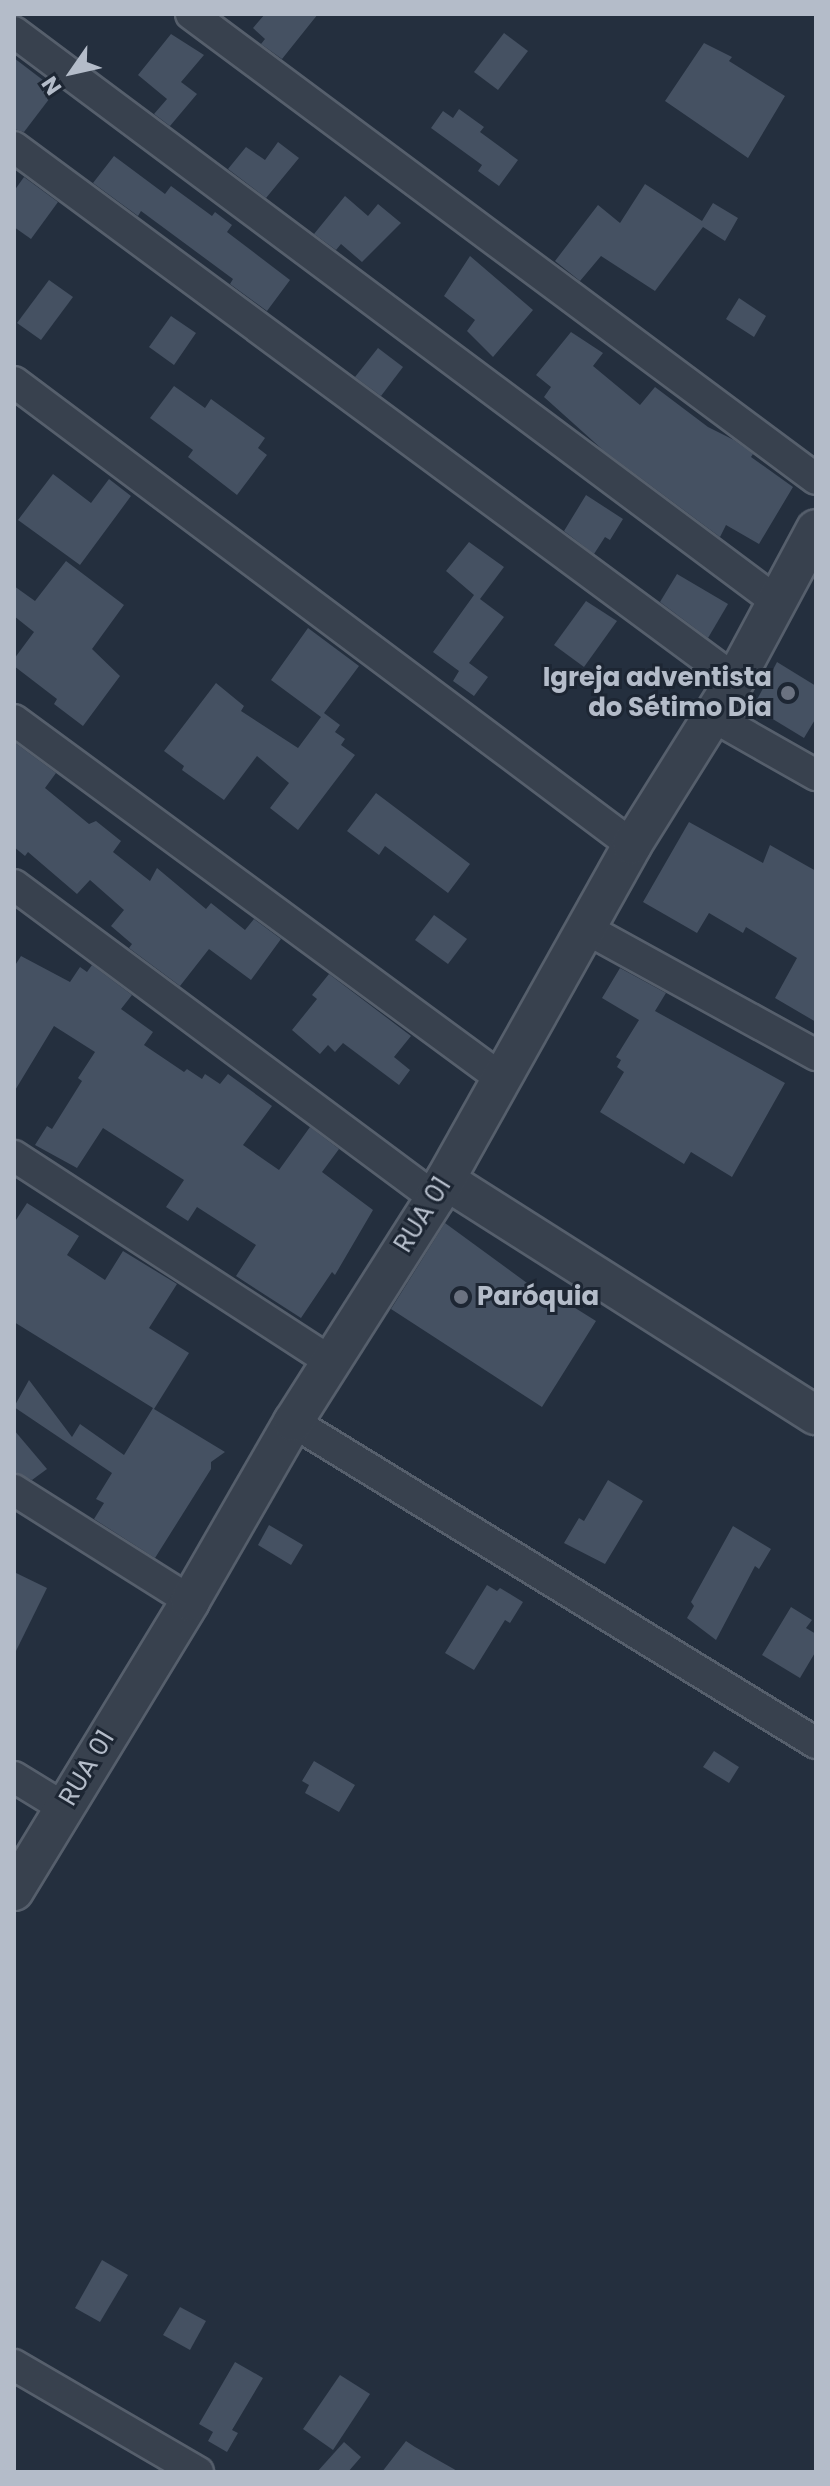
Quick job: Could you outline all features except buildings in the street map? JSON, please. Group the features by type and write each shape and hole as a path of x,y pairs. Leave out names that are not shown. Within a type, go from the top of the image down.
{"street":[{"path":"191,14 816,479"},
{"path":"14,32 777,602"},
{"path":"14,147 735,680"},
{"path":"14,382 632,845"},
{"name":"RUA 01","path":"14,1891 190,1601 293,1422 440,1189 632,845 735,680 816,529"},
{"path":"712,716 816,775"},
{"path":"14,720 502,1079"},
{"path":"14,885 440,1189 816,1415"},
{"path":"585,928 816,1055"},
{"path":"14,1156 331,1362"},
{"path":"293,1422 816,1743"},
{"path":"14,1490 190,1601"},
{"path":"14,1777 63,1807"},
{"path":"14,2365 198,2472"}],"place":[{"name":"Igreja adventista do Sétimo Dia","path":"788,693"},
{"name":"Paróquia","path":"461,1297"}]}
